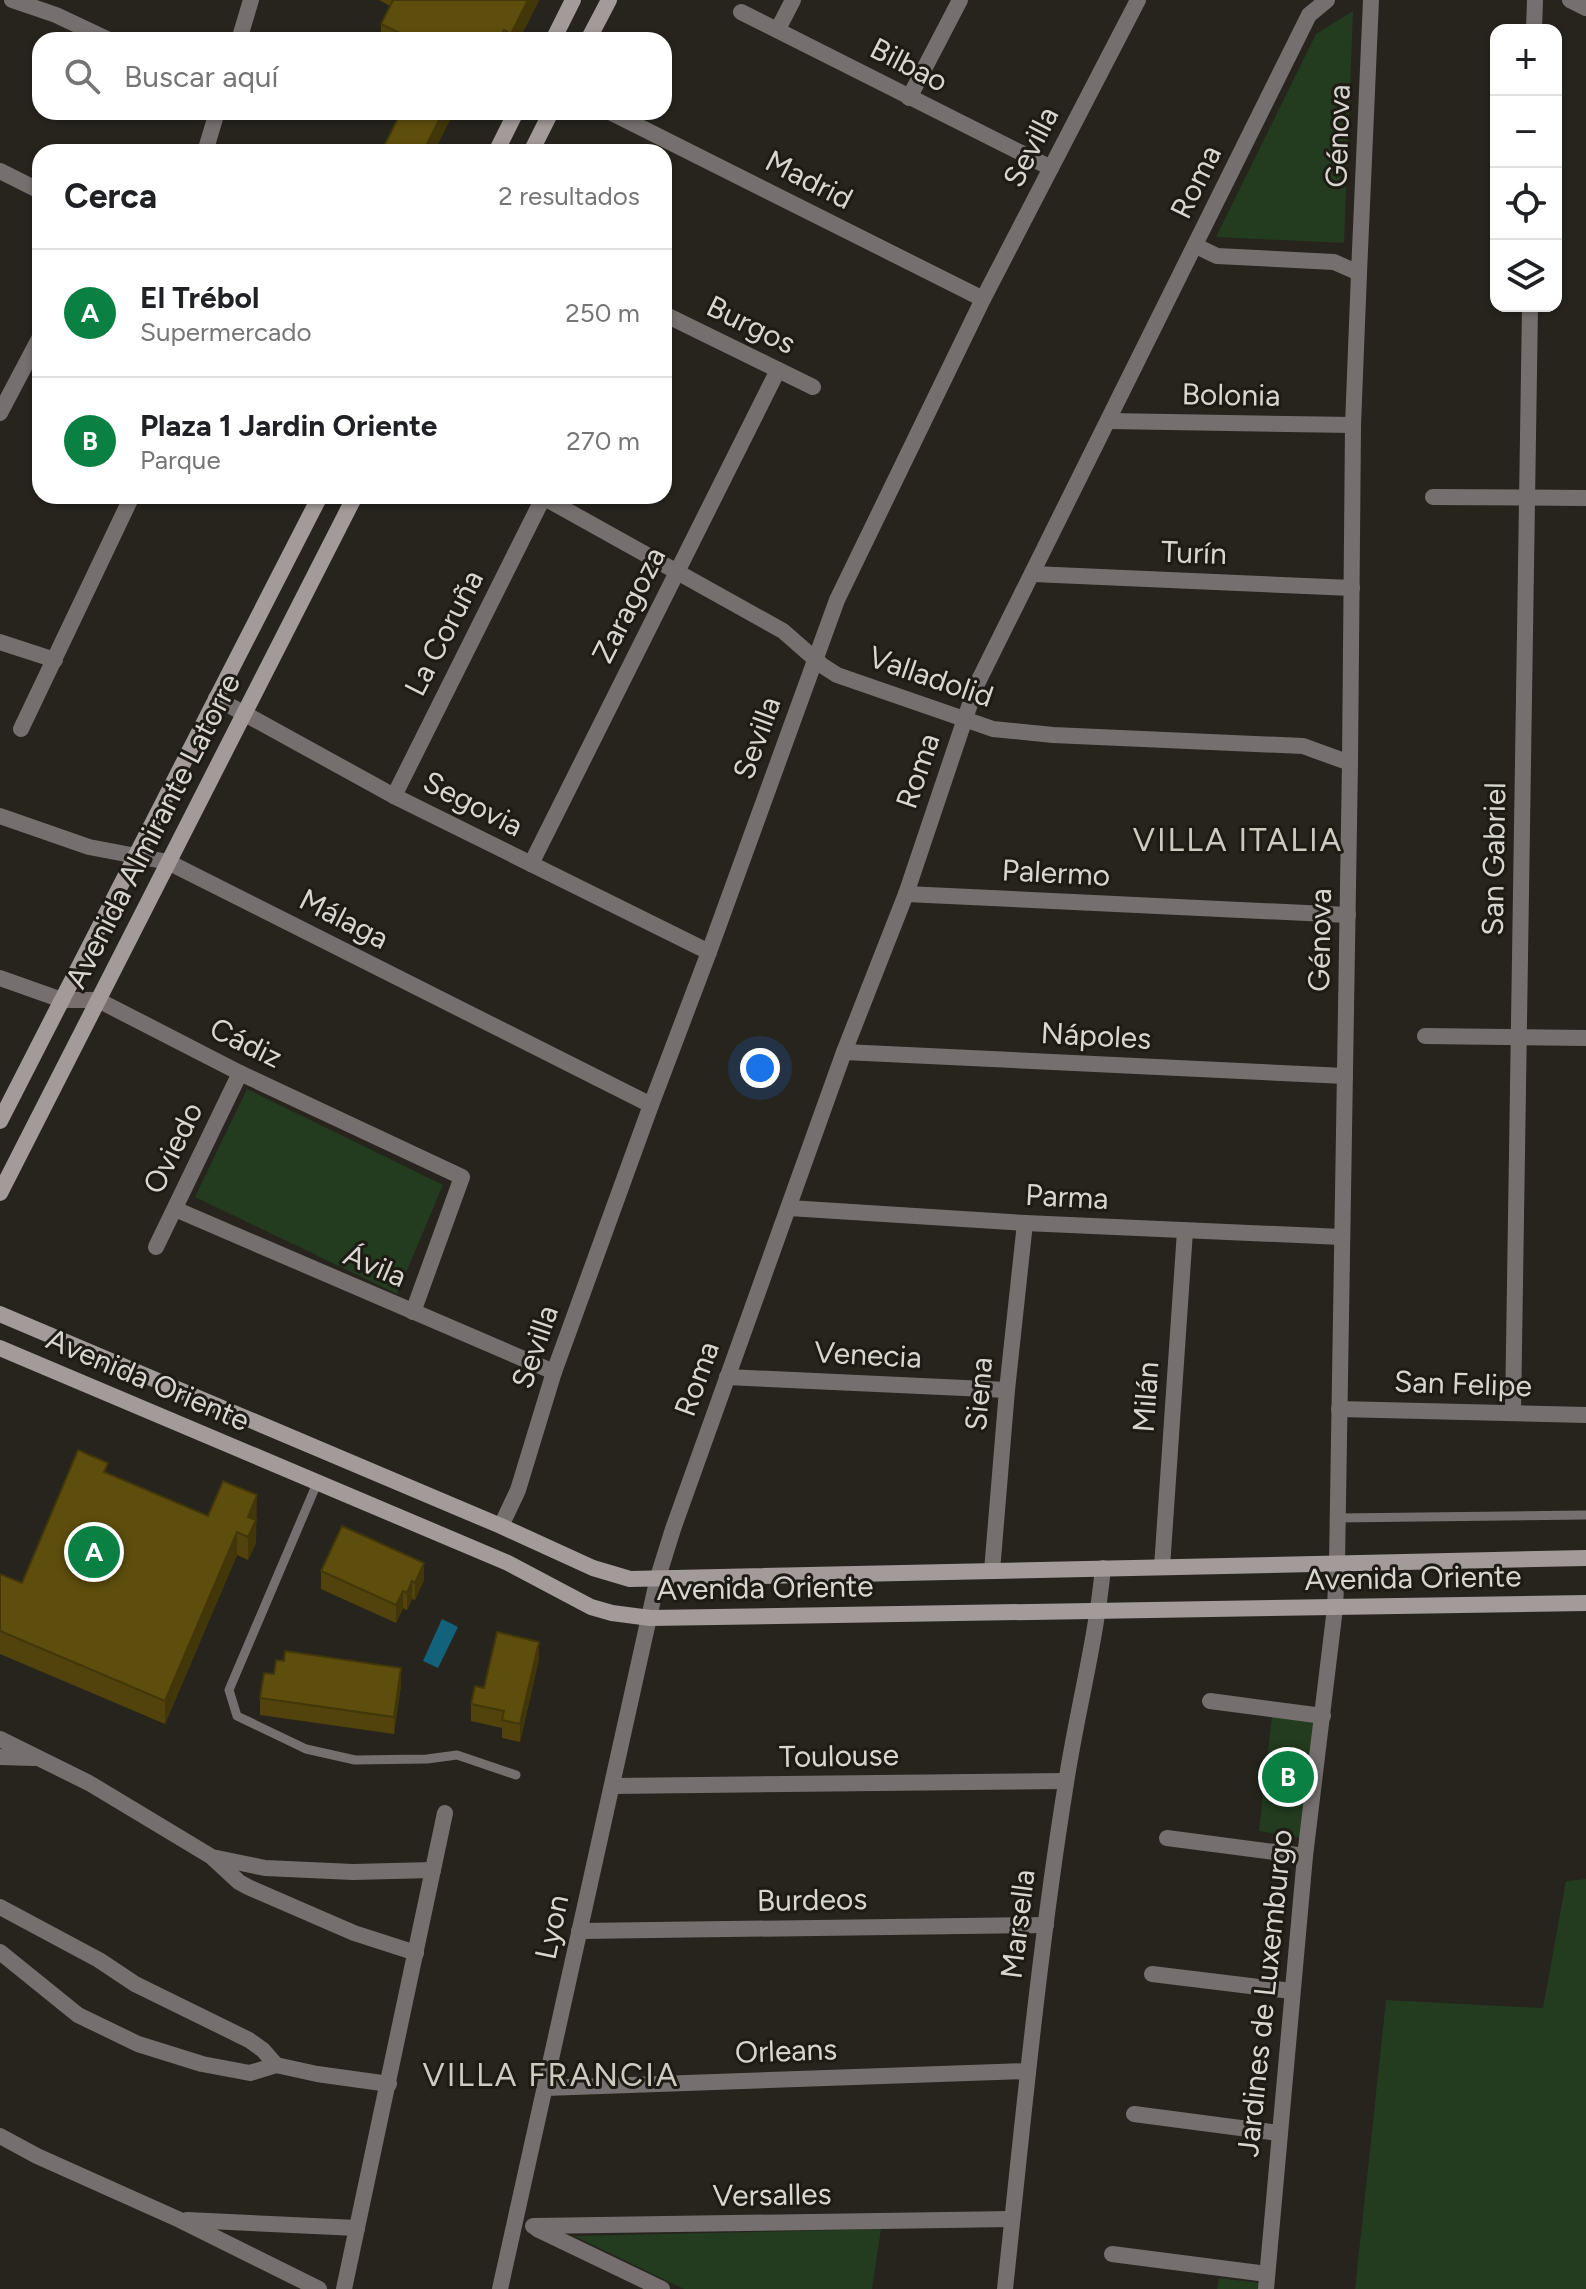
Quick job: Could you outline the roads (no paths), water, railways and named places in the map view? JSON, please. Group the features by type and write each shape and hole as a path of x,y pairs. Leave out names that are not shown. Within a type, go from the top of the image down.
{"main road":[{"path":"557,32 573,0"},
{"path":"592,32 609,0"},
{"path":"500,144 512,120"},
{"path":"535,144 547,120"},
{"name":"Avenida Almirante Latorre","path":"0,1121 316,504"},
{"name":"Avenida Almirante Latorre","path":"0,1193 351,504"},
{"name":"Avenida Oriente","path":"0,1314 612,1575 630,1579 1586,1558"},
{"name":"Avenida Oriente","path":"0,1348 508,1563 591,1607 612,1613 650,1618 1586,1603"}],"street":[{"path":"12,0 56,15 92,32"},
{"path":"241,32 251,0"},
{"path":"778,29 793,0"},
{"path":"909,98 960,0"},
{"name":"Sevilla","path":"501,1526 518,1490 554,1372 837,600 983,299 1138,0"},
{"name":"Roma","path":"658,1577 844,1052 906,894 964,721 994,648 1196,246 1311,8 1327,0"},
{"name":"Génova","path":"1335,1608 1348,915 1353,425 1371,0"},
{"path":"1534,24 1535,0"},
{"path":"1570,0 1586,8"},
{"name":"Bilbao","path":"741,12 1051,168"},
{"path":"207,144 215,120"},
{"name":"Madrid","path":"626,120 983,299"},
{"path":"0,171 32,187"},
{"path":"1196,246 1217,256 1334,262 1359,273"},
{"name":"San Gabriel","path":"1513,1413 1530,312"},
{"name":"Burgos","path":"672,318 813,387"},
{"path":"0,413 32,352"},
{"name":"Zaragoza","path":"531,864 778,370"},
{"name":"Bolonia","path":"1109,421 1353,425"},
{"path":"1433,497 1586,498"},
{"path":"21,729 128,504"},
{"name":"La Coruña","path":"394,796 540,504"},
{"name":"Valladolid","path":"556,504 783,631 837,675 964,721 993,729 1039,734 1303,746 1350,763"},
{"name":"Turín","path":"1033,574 1352,588"},
{"path":"0,642 55,660"},
{"name":"Segovia","path":"216,698 394,796 709,952"},
{"name":"Málaga","path":"0,816 89,847 168,862 651,1105"},
{"name":"Palermo","path":"906,894 1348,915"},
{"name":"Cádiz","path":"0,978 62,1000 98,1000 240,1073 462,1177 413,1312"},
{"path":"1425,1036 1586,1038"},
{"name":"Nápoles","path":"844,1052 1345,1076"},
{"name":"Oviedo","path":"156,1247 240,1073"},
{"name":"Parma","path":"789,1208 1025,1223 1342,1237"},
{"name":"Ávila","path":"175,1209 554,1372"},
{"name":"Siena","path":"992,1571 1025,1223"},
{"name":"Milán","path":"1162,1567 1185,1231"},
{"name":"Venecia","path":"727,1377 1007,1390"},
{"name":"San Felipe","path":"1339,1409 1586,1415"},
{"name":"Marsella","path":"1005,2289 1046,1925 1066,1781 1099,1611 1103,1568"},
{"name":"Lyon","path":"500,2289 658,1577"},
{"name":"Jardines de Luxemburgo","path":"1266,2281 1305,1856 1335,1608"},
{"path":"1210,1701 1323,1716"},
{"path":"0,1739 89,1783 212,1857 248,1887 354,1933 416,1953"},
{"path":"0,1757 36,1758"},
{"name":"Toulouse","path":"612,1786 1066,1781"},
{"path":"344,2289 445,1813"},
{"path":"1167,1838 1305,1856"},
{"path":"212,1857 265,1868 353,1872 433,1870"},
{"path":"0,1907 99,1960 135,1984 249,2040 276,2065"},
{"name":"Burdeos","path":"579,1931 1046,1925"},
{"path":"0,1952 78,2015 138,2044 202,2064 250,2073 276,2065 389,2084"},
{"path":"1152,1974 1292,1991"},
{"name":"Orleans","path":"545,2088 1028,2071"},
{"path":"1134,2114 1279,2133"},
{"path":"0,2136 319,2289"},
{"name":"Versalles","path":"533,2226 1012,2219"},
{"path":"180,2220 357,2228"},
{"path":"516,2223 533,2226 662,2289"},
{"path":"1112,2254 1266,2281"}],"lane":[{"path":"318,1481 229,1690 237,1716 306,1749 355,1760 427,1759 457,1755 516,1775"},
{"name":"Avenida Oriente","path":"1337,1518 1586,1515"}],"water":[{"path":"442,1619 458,1627 438,1668 423,1661"}],"place":[{"name":"El Trébol","path":"94,1552"},
{"name":"Plaza 1 Jardin Oriente","path":"1288,1777"}],"district":[{"name":"VILLA ITALIA","path":"1238,840"},
{"name":"VILLA FRANCIA","path":"551,2075"}]}
